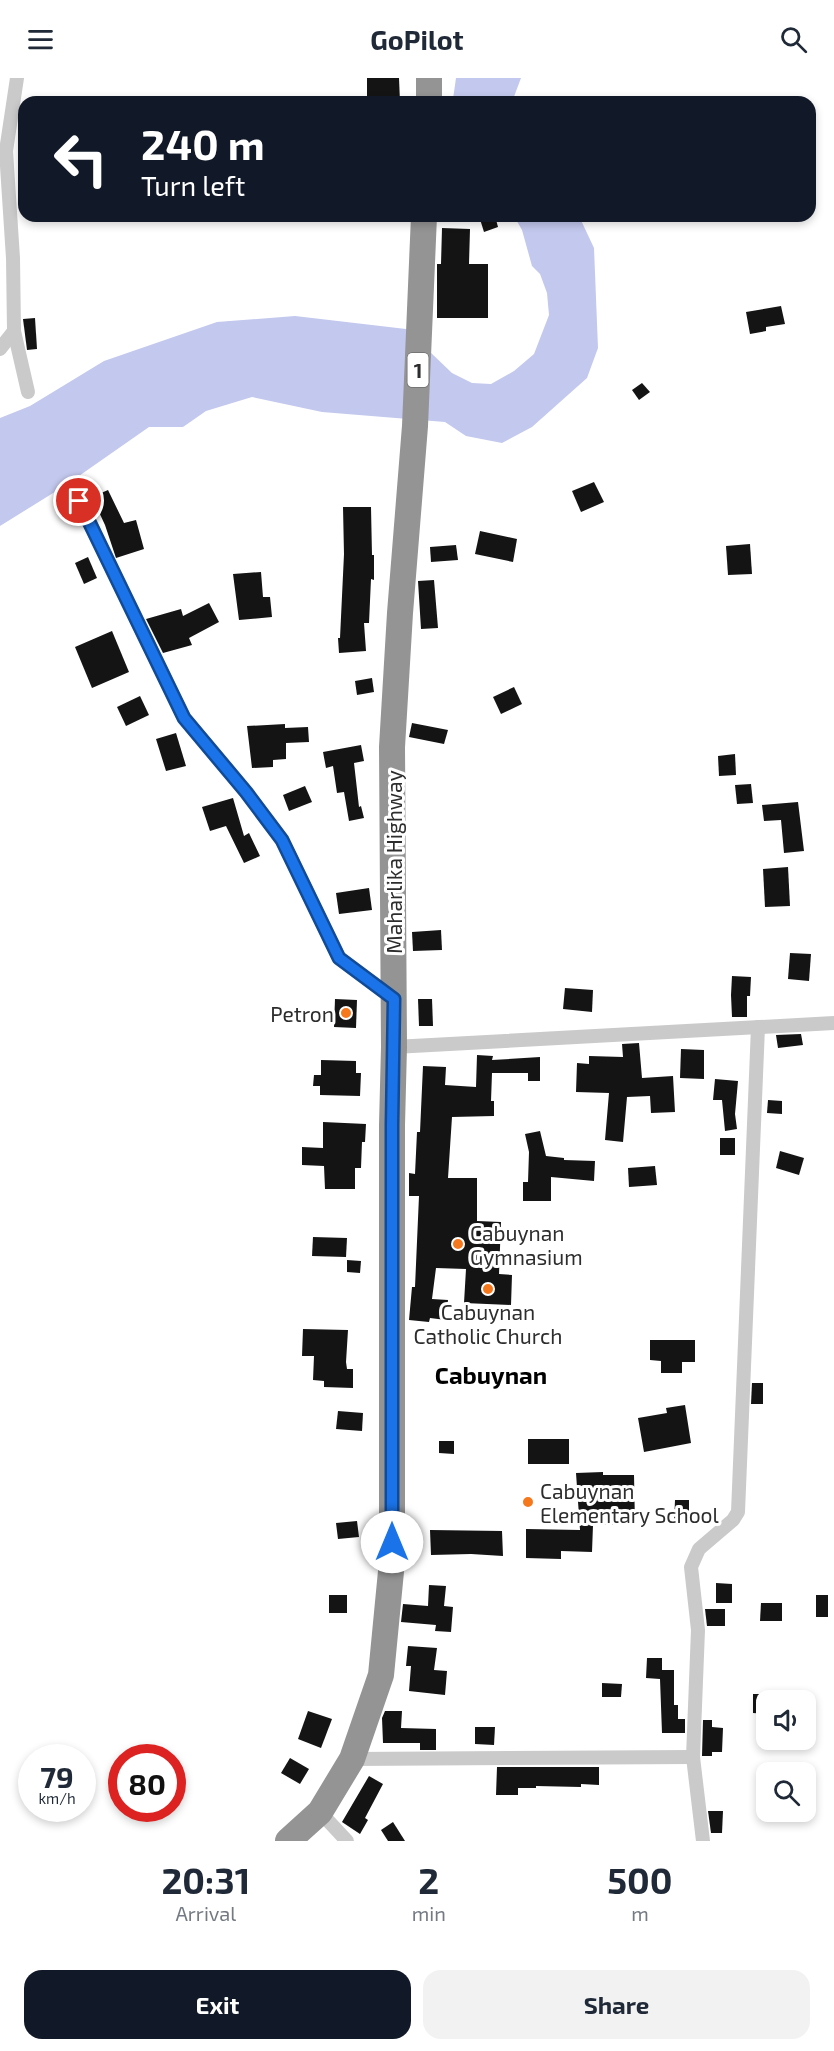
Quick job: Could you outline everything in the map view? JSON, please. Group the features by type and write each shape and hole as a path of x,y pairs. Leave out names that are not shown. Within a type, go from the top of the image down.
{"highway":[{"path":"429,78 429,96"},
{"name":"Maharlika Highway","path":"288,1841 320,1812 352,1759 381,1675 392,1561 394,999 392,747 415,426 424,222"}],"street":[{"path":"16,78 6,151 13,258 14,331 28,392"},
{"path":"0,349 14,331"},
{"path":"79,501 184,718 246,792 282,840 339,958 394,999"},
{"path":"394,1047 834,1023"},
{"path":"703,1841 693,1757 698,1630 692,1567 699,1549 733,1520 738,1512 758,1027"},
{"path":"352,1759 693,1757"},
{"path":"320,1812 347,1841"}],"water":[{"path":"456,78 521,78 514,96 453,96"},
{"path":"517,222 582,222 594,248 598,348 587,378 532,427 502,443 466,436 445,422 322,412 252,397 206,411 183,427 149,427 66,485 0,526 0,418 30,406 104,361 217,322 295,316 406,329 452,373 472,383 491,384 514,371 534,354 549,315 547,293 540,274 532,266 522,230"}],"building":[{"path":"367,78 399,78 400,96 367,96"},
{"path":"481,222 497,222 498,227 484,232"},
{"path":"442,228 470,229 469,264 488,264 488,318 437,318 437,264 441,264"},
{"path":"781,306 785,324 766,327 766,331 750,334 746,312"},
{"path":"35,318 37,349 27,350 23,319"},
{"path":"642,383 650,392 639,400 632,390"},
{"path":"594,482 604,502 581,512 572,491"},
{"path":"108,490 124,523 136,520 144,549 116,558 105,525 92,497"},
{"path":"343,507 371,507 374,580 371,579 369,623 364,623 366,651 339,653 344,554"},
{"path":"480,531 517,539 513,562 475,554"},
{"path":"750,544 752,574 728,575 726,546"},
{"path":"456,545 458,560 431,562 430,547"},
{"path":"88,557 97,578 84,584 75,563"},
{"path":"261,572 263,597 270,597 272,617 239,620 233,574"},
{"path":"434,580 438,628 421,629 418,581"},
{"path":"209,603 219,622 189,638 192,645 163,653 146,619 181,609 183,616"},
{"path":"112,631 129,672 92,688 75,647"},
{"path":"372,678 374,692 357,695 355,681"},
{"path":"514,687 522,704 501,714 493,697"},
{"path":"140,696 149,715 126,726 117,707"},
{"path":"412,723 448,730 444,744 409,737"},
{"path":"285,724 285,728 308,727 309,742 286,743 286,759 273,760 273,767 252,768 247,726"},
{"path":"176,733 186,766 166,771 156,739"},
{"path":"361,745 364,761 354,763 359,807 361,806 364,818 349,821 344,792 337,793 333,766 326,768 323,752"},
{"path":"735,754 736,775 719,776 718,756"},
{"path":"751,784 753,803 737,804 735,785"},
{"path":"305,786 312,802 289,811 283,795"},
{"path":"233,798 244,836 249,833 260,856 244,863 226,826 210,831 202,807"},
{"path":"798,802 804,851 784,853 781,820 764,821 762,805"},
{"path":"788,867 790,906 765,907 763,869"},
{"path":"369,888 372,910 339,914 336,893"},
{"path":"441,930 442,950 413,951 412,932"},
{"path":"790,953 811,954 809,981 788,979"},
{"path":"732,976 751,977 750,996 747,996 747,1017 732,1017"},
{"path":"565,988 593,990 592,1012 563,1009"},
{"name":"Petron","path":"335,999 357,1000 356,1028 334,1027"},
{"path":"418,999 432,999 433,1026 419,1026"},
{"path":"801,1034 803,1045 778,1048 776,1035"},
{"path":"639,1043 642,1078 673,1076 675,1112 651,1113 650,1096 627,1097 623,1142 605,1140 609,1093 576,1092 577,1063 589,1064 589,1056 623,1057 622,1044"},
{"path":"681,1049 704,1050 704,1079 680,1078"},
{"path":"477,1055 493,1056 492,1060 540,1057 540,1081 528,1081 528,1073 492,1073 491,1101 494,1101 494,1116 452,1117 448,1178 477,1178 477,1221 501,1222 499,1274 512,1275 511,1305 464,1303 466,1269 436,1268 432,1299 448,1300 446,1320 430,1318 429,1322 409,1320 412,1287 415,1287 419,1196 409,1196 409,1173 415,1174 417,1132 420,1132 423,1066 446,1067 445,1085 476,1087"},
{"path":"321,1060 356,1061 356,1073 361,1073 360,1096 320,1095 320,1086 313,1086 314,1075 321,1075"},
{"path":"715,1079 738,1081 735,1114 737,1129 725,1131 722,1100 713,1100"},
{"path":"768,1100 782,1101 782,1114 767,1113"},
{"path":"323,1122 366,1124 365,1142 362,1142 361,1168 355,1168 355,1189 325,1189 324,1166 302,1165 302,1147 323,1148"},
{"path":"540,1131 546,1156 564,1158 564,1160 595,1161 594,1181 551,1177 551,1201 523,1201 523,1182 528,1182 529,1152 525,1134"},
{"path":"720,1138 735,1138 735,1155 720,1155"},
{"path":"780,1151 804,1158 799,1175 776,1168"},
{"path":"655,1166 657,1185 629,1187 628,1168"},
{"path":"313,1237 347,1238 346,1257 312,1256"},
{"path":"347,1260 361,1261 360,1273 347,1272"},
{"path":"303,1329 348,1330 346,1362 347,1369 353,1369 353,1388 324,1387 324,1381 313,1380 314,1356 302,1356"},
{"path":"650,1340 695,1340 695,1362 682,1362 682,1373 661,1373 661,1361 650,1360"},
{"path":"752,1383 763,1383 763,1404 751,1404"},
{"path":"685,1405 691,1443 644,1452 638,1418 667,1413 666,1408"},
{"path":"338,1411 363,1413 362,1431 336,1429"},
{"path":"528,1439 569,1439 569,1464 528,1464"},
{"path":"439,1441 454,1441 454,1454 439,1453"},
{"path":"603,1472 603,1475 634,1475 635,1524 593,1525 592,1552 561,1551 561,1559 526,1558 526,1529 580,1530 576,1473"},
{"path":"675,1500 689,1500 689,1523 674,1523"},
{"path":"357,1521 359,1537 338,1539 336,1523"},
{"path":"430,1530 502,1531 503,1556 431,1555"},
{"path":"716,1583 732,1584 732,1603 716,1603"},
{"path":"429,1585 446,1586 444,1606 453,1607 451,1632 435,1631 436,1625 401,1622 403,1604 428,1606"},
{"path":"329,1595 347,1595 347,1613 329,1613"},
{"path":"816,1595 828,1595 828,1617 816,1617"},
{"path":"761,1603 782,1603 782,1621 760,1621"},
{"path":"705,1609 725,1609 725,1626 707,1626"},
{"path":"408,1646 437,1648 434,1670 447,1671 445,1695 409,1691 411,1666 406,1666"},
{"path":"647,1658 662,1658 662,1670 674,1670 674,1705 678,1705 678,1719 685,1719 685,1733 662,1733 660,1679 646,1678"},
{"path":"602,1683 622,1684 621,1697 602,1697"},
{"path":"753,1694 756,1694 756,1713 753,1713"},
{"path":"308,1711 332,1719 321,1748 298,1739"},
{"path":"385,1711 402,1711 401,1728 436,1729 436,1750 420,1750 420,1743 383,1743 382,1718"},
{"path":"703,1720 712,1720 712,1727 723,1728 722,1752 712,1752 712,1756 702,1756"},
{"path":"475,1727 495,1727 494,1745 475,1744"},
{"path":"290,1758 309,1769 300,1784 281,1773"},
{"path":"497,1767 599,1767 599,1785 536,1786 536,1788 518,1788 518,1795 496,1795"},
{"path":"369,1776 383,1784 365,1818 368,1820 360,1834 342,1822"},
{"path":"708,1811 723,1811 722,1833 711,1833"},
{"path":"393,1822 405,1841 388,1841 381,1830"}],"place":[{"name":"Petron","path":"346,1013"},
{"name":"Cabuynan Gymnasium","path":"458,1244"},
{"name":"Cabuynan Catholic Church","path":"488,1289"},
{"name":"Cabuynan Elementary School","path":"528,1502"}],"district":[{"name":"Cabuynan","path":"491,1374"}],"route":[{"path":"79,501 184,718 246,792 282,840 304,891 339,958 394,999 392,1542"}]}
